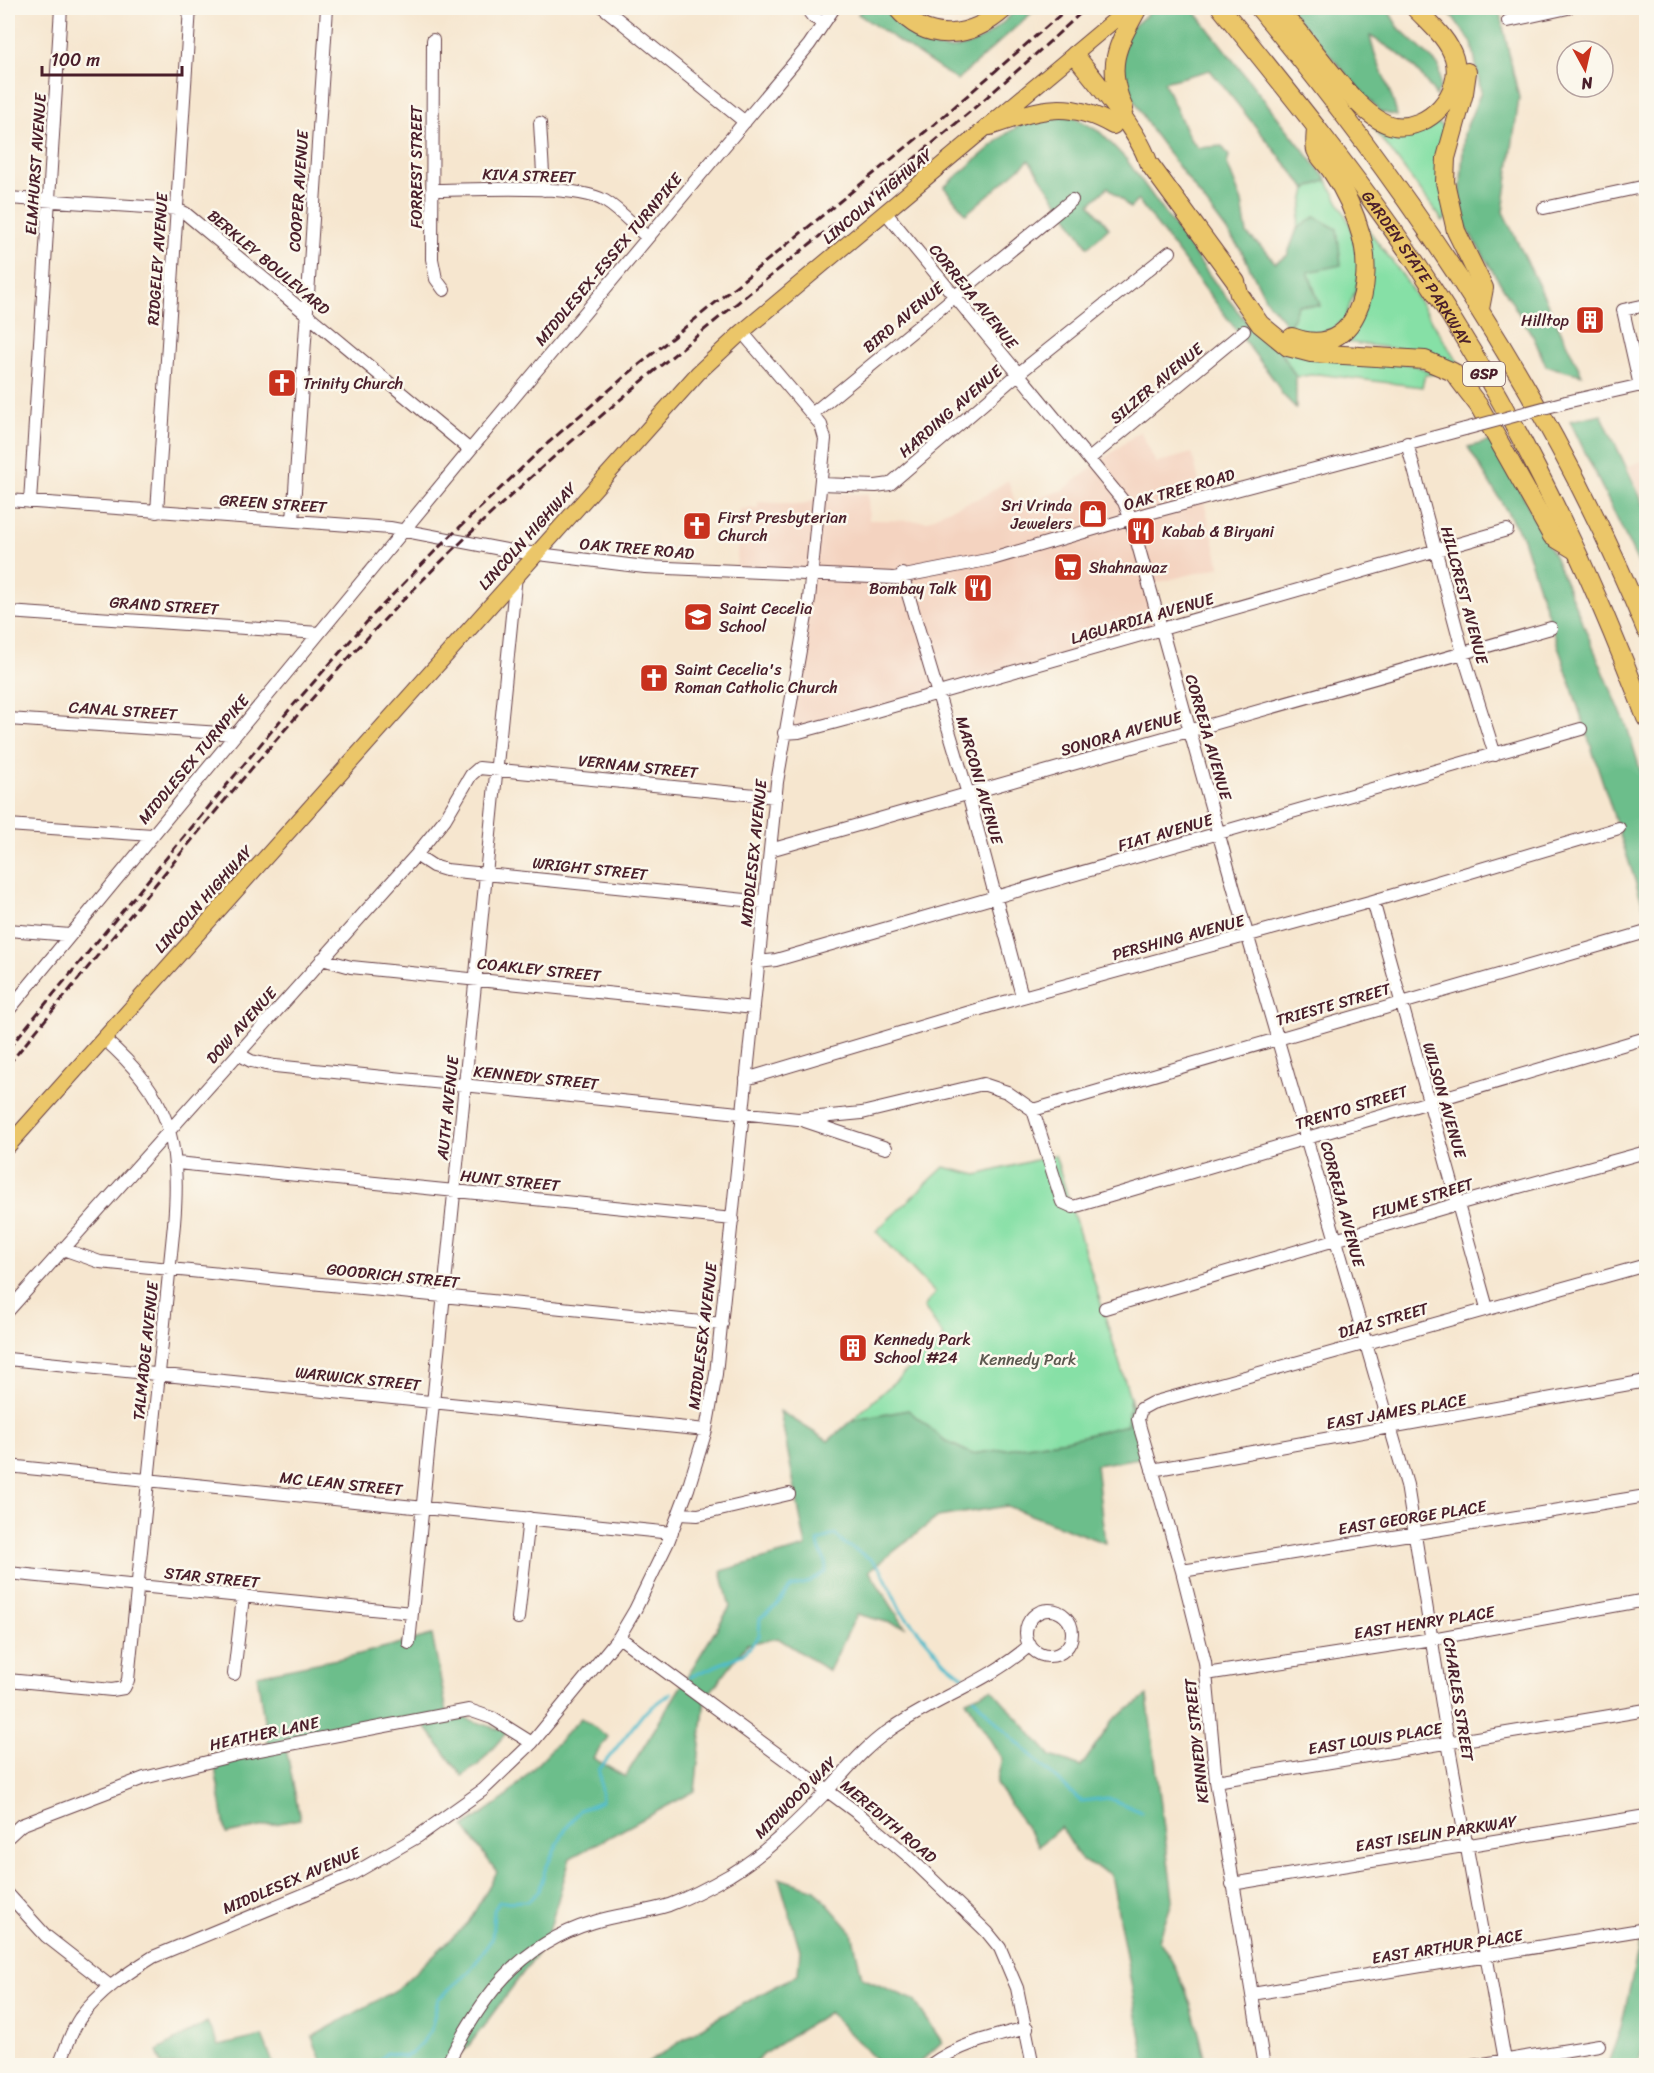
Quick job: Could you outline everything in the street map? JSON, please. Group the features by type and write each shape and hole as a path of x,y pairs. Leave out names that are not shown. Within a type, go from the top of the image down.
{"highway":[{"path":"897,8 917,26 932,32 951,34 977,28 1005,8"},
{"path":"1134,133 1117,94 1113,71 1118,47 1138,8"},
{"name":"GARDEN STATE PARKWAY","path":"1221,8 1316,127 1387,222 1455,325 1529,457 1575,550 1647,718"},
{"path":"1264,13 1292,24 1356,99 1376,118 1389,124 1404,126 1419,122 1433,114 1449,97 1455,82 1455,66 1448,45 1415,8"},
{"path":"1429,8 1457,41 1466,65 1466,86 1446,158 1445,182 1456,231 1484,288 1480,309"},
{"name":"GARDEN STATE PARKWAY","path":"1264,13 1394,180 1480,309 1546,419 1602,530 1647,630"},
{"path":"1070,59 1136,155 1148,162"},
{"path":"1070,59 1134,133 1145,150 1148,162 1236,282 1239,294 1260,324 1288,348 1311,353 1425,360 1453,372 1479,406 1552,536 1575,550"},
{"path":"990,126 1057,107 1089,112 1113,124"},
{"path":"1236,282 1247,288 1279,328 1302,340 1315,341 1333,337 1344,330 1356,315 1366,282 1363,243 1342,189 1316,149 1316,127"}],"main road":[{"name":"LINCOLN HIGHWAY","path":"8,1146 685,387 742,332 1130,8"}],"street":[{"name":"ELMHURST AVENUE","path":"30,502 61,8"},
{"name":"RIDGELEY AVENUE","path":"157,512 190,8"},
{"name":"COOPER AVENUE","path":"293,521 327,8"},
{"path":"604,8 745,122"},
{"path":"806,8 813,17 824,23"},
{"name":"MIDDLESEX-ESSEX TURNPIKE","path":"406,530 470,450 745,122 834,8"},
{"path":"1508,21 1560,8"},
{"name":"FORREST STREET","path":"433,40 432,265 436,279 444,290"},
{"path":"540,123 544,190"},
{"path":"1544,208 1647,186"},
{"name":"KIVA STREET","path":"432,190 575,191 605,201 647,237"},
{"path":"8,198 177,209"},
{"name":"BIRD AVENUE","path":"812,414 1072,200"},
{"name":"BERKLEY BOULEVARD","path":"177,209 470,450"},
{"name":"CORREJA AVENUE","path":"886,213 1124,502 1365,1342"},
{"name":"HARDING AVENUE","path":"821,484 876,486 891,484 1017,374 1170,252"},
{"path":"1643,385 1623,310 1647,305"},
{"name":"SILZER AVENUE","path":"1089,459 1244,331"},
{"name":"MIDDLESEX AVENUE","path":"59,2066 79,2019 110,1986 153,1957 351,1875 417,1837 483,1790 532,1743 619,1637 635,1610 672,1533 705,1430 722,1324 776,797 784,733 811,576 825,435 812,414 742,332"},
{"name":"OAK TREE ROAD","path":"535,554 645,567 894,578 902,574 992,559 1407,443 1566,402 1643,385"},
{"name":"HILLCREST AVENUE","path":"1407,443 1463,653 1495,755"},
{"name":"GREEN STREET","path":"8,500 406,530 535,554"},
{"name":"MIDDLESEX TURNPIKE","path":"8,1011 406,530"},
{"name":"LAGUARDIA AVENUE","path":"784,733 802,732 938,694 1507,530"},
{"name":"MARCONI AVENUE","path":"902,574 968,794 1022,996"},
{"name":"AUTH AVENUE","path":"409,1643 516,575"},
{"name":"GRAND STREET","path":"8,612 319,633"},
{"name":"SONORA AVENUE","path":"770,850 1551,628"},
{"name":"CANAL STREET","path":"8,719 237,734"},
{"name":"FIAT AVENUE","path":"758,962 776,960 1581,729"},
{"name":"DOW AVENUE","path":"8,1311 416,855 445,819 473,772 483,766 497,768"},
{"name":"VERNAM STREET","path":"497,768 776,797"},
{"path":"8,825 152,835"},
{"name":"PERSHING AVENUE","path":"746,1079 1022,996 1373,901 1619,828"},
{"name":"WRIGHT STREET","path":"416,855 439,868 765,902"},
{"name":"WILSON AVENUE","path":"1373,901 1487,1308"},
{"path":"8,930 70,935"},
{"name":"TRIESTE STREET","path":"1033,1110 1277,1037 1643,933"},
{"name":"COAKLEY STREET","path":"322,959 351,967 754,1008"},
{"name":"TRENTO STREET","path":"1033,1110 1062,1202 1073,1207 1647,1038"},
{"name":"TALMADGE AVENUE","path":"8,1680 112,1690 124,1688 128,1680 170,1269 177,1163 169,1129 137,1070 104,1039"},
{"name":"KENNEDY STREET","path":"238,1054 266,1065 798,1119 862,1113 975,1083 1006,1092 1033,1110"},
{"name":"KENNEDY STREET","path":"798,1119 886,1148"},
{"name":"FIUME STREET","path":"1105,1308 1336,1242 1457,1204 1647,1152"},
{"name":"HUNT STREET","path":"177,1163 733,1219"},
{"name":"GOODRICH STREET","path":"63,1249 100,1262 722,1324"},
{"name":"DIAZ STREET","path":"1138,1419 1141,1409 1152,1403 1647,1265"},
{"name":"CHARLES STREET","path":"1365,1342 1392,1429 1415,1533 1448,1742 1506,2063"},
{"name":"WARWICK STREET","path":"8,1359 705,1430"},
{"name":"EAST JAMES PLACE","path":"1152,1470 1392,1429 1647,1381"},
{"name":"KENNEDY STREET","path":"1138,1419 1182,1571 1206,1674 1216,1781 1264,2066"},
{"name":"MC LEAN STREET","path":"8,1466 672,1533"},
{"path":"679,1514 698,1515 789,1494"},
{"name":"EAST GEORGE PLACE","path":"1182,1571 1647,1496"},
{"path":"518,1618 529,1518"},
{"name":"STAR STREET","path":"8,1573 412,1613"},
{"path":"234,1674 243,1597"},
{"name":"EAST HENRY PLACE","path":"1206,1674 1432,1639 1647,1600"},
{"name":"MEREDITH ROAD","path":"619,1637 827,1791 907,1855 987,1932 1000,1948 1017,1988 1033,2066"},
{"name":"MIDWOOD WAY","path":"446,2066 474,2014 493,1987 547,1942 594,1921 668,1905 701,1891 773,1845 827,1791 855,1758 886,1732 916,1712 987,1678 1009,1664 1030,1645"},
{"name":"HEATHER LANE","path":"8,1838 21,1825 144,1778 239,1754 373,1727 469,1710 492,1718 532,1743"},
{"name":"EAST LOUIS PLACE","path":"1216,1781 1647,1710"},
{"name":"EAST ISELIN PARKWAY","path":"1232,1884 1647,1816"},
{"path":"8,1894 46,1936 110,1986"},
{"name":"EAST ARTHUR PLACE","path":"1252,1994 1647,1929"},
{"path":"929,2066 947,2053 977,2040 1027,2028"},
{"path":"1472,2066 1506,2063 1599,2045"}],"shaded area":[{"path":"1140,431 1156,463 1192,453 1220,567 1148,585 1161,629 788,733 811,576 736,573 740,509 758,508 758,502 803,505 826,493 868,494 869,520 928,521 945,511 984,496 1008,480 1016,505 1063,490"},
{"path":"1646,460 1646,505 1628,466"}],"green space":[{"path":"862,8 886,8 900,26 919,41 930,46 953,49 973,43 987,35 1018,8 1037,8 957,80 858,14"},
{"path":"957,8 993,8 971,21 961,17"},
{"path":"1155,8 1192,8 1327,180 1306,189 1210,70 1164,82 1190,139 1198,148 1222,146 1229,156 1227,164 1242,202 1247,234 1267,252 1275,263 1287,256 1297,229 1315,217 1337,229 1341,265 1308,272 1320,306 1298,305 1289,327 1266,300 1241,250 1152,131 1129,91 1121,66 1124,34"},
{"path":"1288,8 1387,8 1398,27 1439,66 1440,88 1436,96 1408,61 1370,36 1397,116 1380,112"},
{"path":"1446,8 1499,9 1519,98 1503,212 1582,375 1546,366 1534,338 1459,216 1464,133 1481,92 1472,43"},
{"path":"1035,115 1073,116 1100,132 1126,159 1218,287 1245,320 1279,349 1296,377 1296,408 1282,394 1275,381 1138,200 1130,208 1108,187 1090,204 1109,228 1088,247 1029,160 966,214 944,187 1006,134"},
{"path":"1434,121 1448,130 1446,219 1443,221 1372,126"},
{"path":"1327,180 1350,224 1361,273 1345,319 1332,329 1319,333 1304,332 1289,327 1298,305 1320,306 1308,272 1315,217 1297,229 1306,189"},
{"path":"1365,225 1403,276 1463,370 1421,352 1345,342 1351,332"},
{"path":"1279,349 1414,365 1436,374 1425,375 1422,387 1318,374 1296,377"},
{"path":"1601,414 1646,509 1646,579 1570,421"},
{"path":"1495,440 1555,558 1627,727 1646,788 1646,914 1522,536 1468,447"},
{"name":"Kennedy Park","path":"1055,1155 1130,1397 1127,1425 1067,1440 972,1454 947,1442 908,1410 851,1421 944,1337 924,1307 935,1293 876,1231 944,1167 977,1175"},
{"path":"1130,1397 1146,1457 1096,1465 1105,1543 1007,1506 938,1517 869,1571 905,1627 857,1614 829,1671 778,1638 747,1644 705,1699 695,1791 570,1858 546,1942 467,2048 448,2065 323,2065 312,2037 396,1990 468,1923 497,1872 464,1827 505,1798 581,1718 608,1737 593,1758 625,1777 730,1607 721,1571 806,1547 780,1411 828,1441 851,1421 908,1410 947,1442 972,1454 1067,1440 1127,1425"},
{"path":"432,1635 447,1712 507,1732 478,1765 462,1776 418,1717 285,1743 300,1819 226,1834 213,1755 268,1746 257,1675 352,1656"},
{"path":"992,1689 1051,1756 1081,1767 1114,1719 1147,1696 1173,1899 1159,1940 1184,1985 1207,2065 1146,2065 1111,1874 1082,1861 1061,1827 1039,1846 996,1784 1002,1759 966,1700"},
{"path":"779,1878 815,1890 852,1932 862,1978 914,2000 942,2042 917,2065 881,2065 829,2012 762,2055 752,2065 645,2065 710,2022 798,1974 800,1950"},
{"path":"1646,1914 1646,2039 1638,2065 1607,2066 1621,2028"},
{"path":"207,2022 219,2046 262,2036 274,2065 162,2065 157,2051"}],"waterway":[{"path":"690,1677 743,1654 759,1636 760,1618 775,1607 791,1587 810,1582 826,1571 818,1541 835,1534 845,1544 869,1558 881,1569 901,1611 945,1662 963,1676"},
{"path":"374,2066 387,2053 404,2057 411,2054 422,2043 431,2030 438,1999 469,1972 492,1939 494,1910 499,1902 528,1901 539,1891 545,1870 563,1833 580,1810 602,1801 599,1770 643,1714 671,1693"},
{"path":"974,1698 1005,1731 1076,1797 1082,1801 1108,1798 1142,1812"}],"railway":[{"path":"8,1049 289,710 373,615 438,548 548,443 629,373 931,127 1068,8"},
{"path":"8,1065 235,788 294,720 415,588 478,526 628,393 860,204 1012,75 1086,8"}],"place":[{"name":"Hilltop","path":"1590,320"},
{"name":"Trinity Church","path":"282,383"},
{"name":"Sri Vrinda Jewelers","path":"1093,514"},
{"name":"First Presbyterian Church","path":"697,526"},
{"name":"Kabab & Biryani","path":"1141,531"},
{"name":"Shahnawaz","path":"1068,567"},
{"name":"Bombay Talk","path":"978,588"},
{"name":"Saint Cecelia School","path":"698,617"},
{"name":"Saint Cecelia's Roman Catholic Church","path":"654,678"},
{"name":"Kennedy Park School #24","path":"853,1348"}]}
